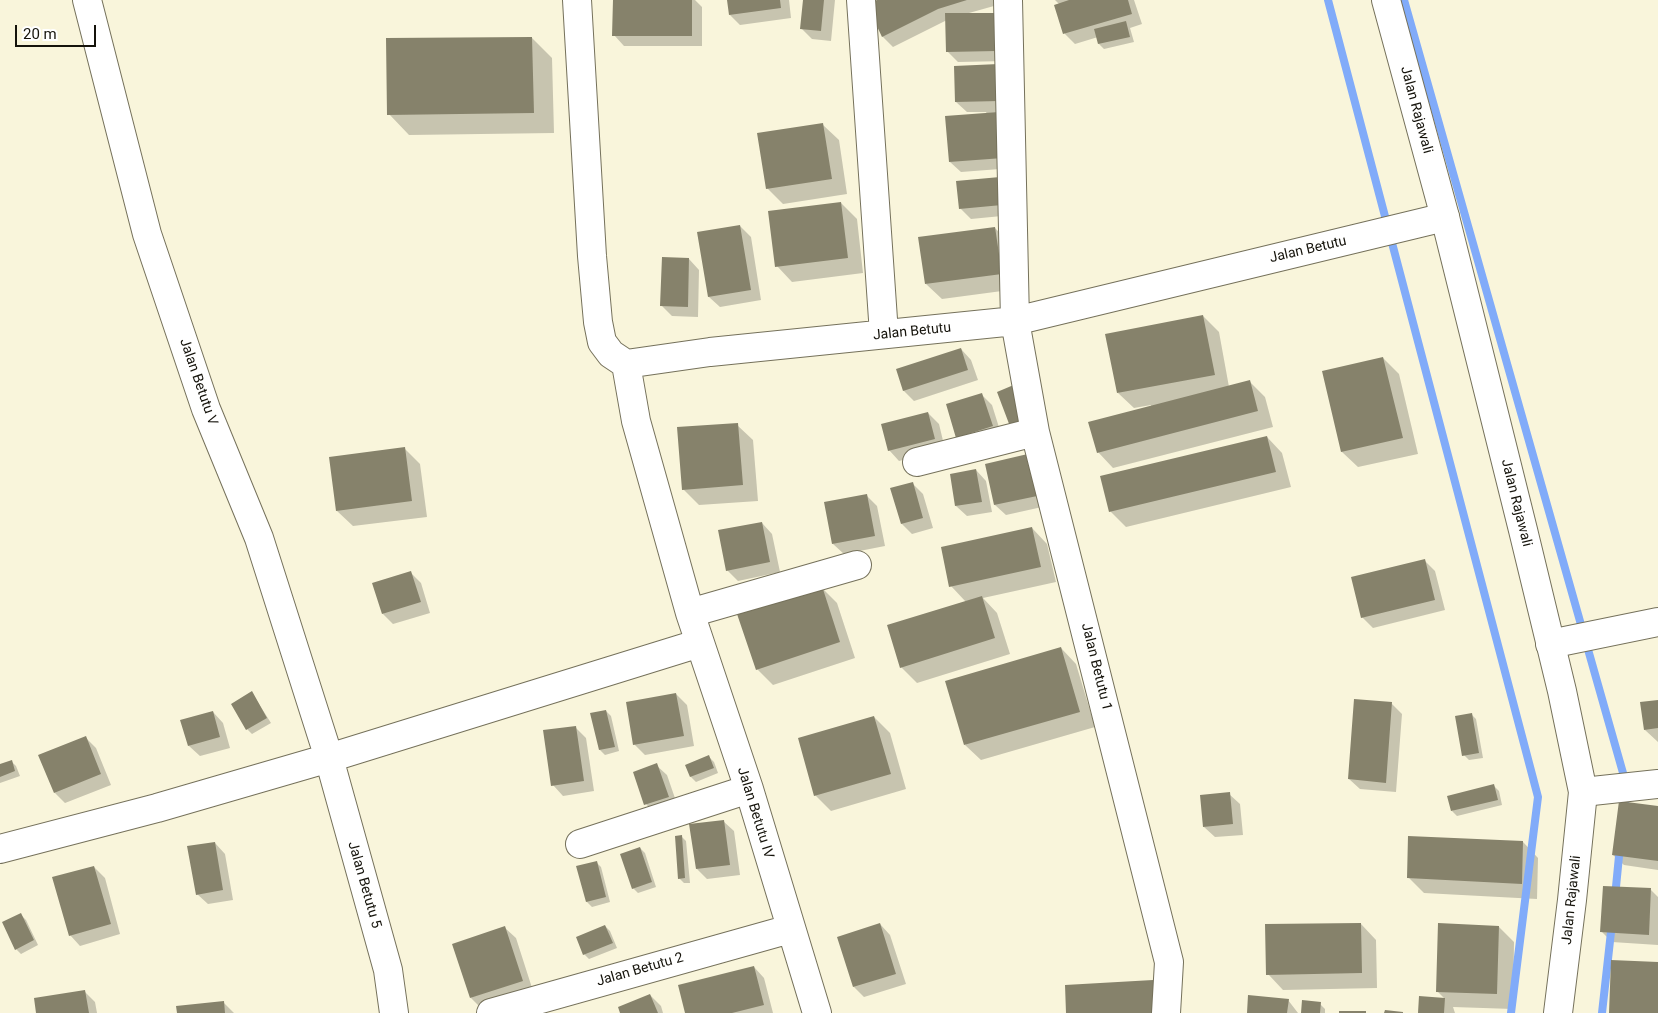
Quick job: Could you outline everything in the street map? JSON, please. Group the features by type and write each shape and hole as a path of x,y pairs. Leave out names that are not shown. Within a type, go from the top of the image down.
{"street":[{"name":"Jalan Betutu V","path":"88,0 147,234 206,409 259,538 329,758"},
{"path":"576,0 598,322 602,342 611,354 626,364 636,421 690,613 857,565"},
{"path":"861,0 884,334"},
{"name":"Jalan Betutu 1","path":"1008,0 1015,321 1035,432 1170,962 1166,1013"},
{"name":"Jalan Rajawali","path":"1386,0 1445,217 1550,644 1583,792 1558,1013"},
{"name":"Jalan Betutu","path":"626,364 710,352 1015,321 1445,217"},
{"path":"917,462 1035,432"},
{"name":"Jalan Betutu IV","path":"690,613 748,789 817,1013"},
{"path":"1550,644 1658,622"},
{"path":"0,849 157,808 329,758 700,643"},
{"name":"Jalan Betutu 5","path":"329,758 388,970 394,1013"},
{"path":"1583,792 1658,784"},
{"path":"580,844 748,789"},
{"name":"Jalan Betutu 2","path":"491,1013 790,929"}],"building":[{"path":"613,0 692,0 692,36 612,36"},
{"path":"727,0 780,0 781,8 729,15"},
{"path":"803,0 824,0 821,31 800,29"},
{"path":"877,0 967,0 938,9 882,37 867,5"},
{"path":"1069,0 1128,0 1132,14 1063,34 1054,5"},
{"path":"945,13 996,13 997,51 946,52"},
{"path":"1126,21 1130,37 1098,44 1094,29"},
{"path":"532,37 534,113 387,115 386,38"},
{"path":"999,64 1000,101 955,102 954,66"},
{"path":"999,112 1003,158 949,162 945,116"},
{"path":"823,123 832,179 766,189 757,133"},
{"path":"1000,177 1002,205 959,209 956,181"},
{"path":"841,202 848,258 775,267 768,211"},
{"path":"740,225 751,290 708,297 697,232"},
{"path":"995,227 1002,274 925,284 918,237"},
{"path":"662,257 689,258 688,307 660,306"},
{"path":"1203,315 1215,375 1117,393 1105,334"},
{"path":"961,348 968,370 903,391 896,369"},
{"path":"1383,357 1403,438 1341,452 1322,371"},
{"path":"1250,380 1258,411 1097,453 1088,422"},
{"path":"1016,384 1031,421 1011,429 997,392"},
{"path":"982,393 993,426 956,438 946,404"},
{"path":"928,412 935,439 888,451 881,424"},
{"path":"738,423 743,485 682,490 677,427"},
{"path":"1267,436 1276,472 1109,512 1100,476"},
{"path":"405,447 412,501 336,511 329,457"},
{"path":"1032,453 1042,495 994,505 985,464"},
{"path":"976,469 982,502 955,506 950,474"},
{"path":"913,482 923,518 901,524 890,488"},
{"path":"867,494 875,536 832,544 824,502"},
{"path":"762,522 770,562 726,571 718,530"},
{"path":"1032,527 1041,567 949,587 941,547"},
{"path":"1425,559 1435,600 1361,618 1351,577"},
{"path":"411,571 421,602 382,614 372,583"},
{"path":"822,586 840,642 756,670 737,614"},
{"path":"982,596 995,638 900,668 887,625"},
{"path":"1061,647 1080,712 964,745 945,681"},
{"path":"252,691 267,718 246,730 231,704"},
{"path":"676,693 684,736 633,745 626,702"},
{"path":"1354,699 1392,702 1386,783 1348,779"},
{"path":"1658,700 1658,728 1644,730 1640,702"},
{"path":"606,710 615,747 599,750 590,713"},
{"path":"213,711 220,737 188,746 180,720"},
{"path":"1472,713 1479,753 1462,756 1455,716"},
{"path":"874,716 891,774 814,796 798,738"},
{"path":"576,726 584,781 551,786 543,730"},
{"path":"86,736 101,774 54,793 38,755"},
{"path":"709,755 714,768 690,777 685,765"},
{"path":"12,760 15,771 0,777 0,764"},
{"path":"657,763 669,797 644,805 633,772"},
{"path":"1494,784 1498,800 1451,811 1447,796"},
{"path":"1230,792 1233,824 1203,827 1200,795"},
{"path":"1619,801 1658,806 1658,861 1612,855"},
{"path":"724,820 730,865 696,869 689,824"},
{"path":"682,835 685,878 678,879 675,836"},
{"path":"1408,836 1523,841 1522,884 1407,878"},
{"path":"215,842 223,890 196,895 187,846"},
{"path":"640,847 652,882 632,889 620,854"},
{"path":"597,861 606,897 586,902 576,866"},
{"path":"94,866 111,924 69,936 52,877"},
{"path":"1603,886 1651,888 1649,935 1600,932"},
{"path":"21,913 34,940 15,950 2,922"},
{"path":"880,923 896,974 853,987 837,937"},
{"path":"1361,923 1362,973 1266,975 1265,924"},
{"path":"1438,923 1499,926 1497,994 1436,992"},
{"path":"605,925 613,943 583,955 576,937"},
{"path":"505,926 523,981 470,998 452,944"},
{"path":"1611,960 1658,962 1658,1013 1609,1013"},
{"path":"754,966 764,1005 732,1013 685,1013 678,985"},
{"path":"1153,980 1155,1013 1066,1013 1065,985"},
{"path":"85,990 89,1013 36,1013 34,998"},
{"path":"650,994 658,1013 620,1013 618,1007"},
{"path":"1248,995 1289,999 1287,1013 1247,1013"},
{"path":"1419,996 1445,998 1444,1013 1418,1013"},
{"path":"1302,1000 1321,1002 1320,1013 1301,1013"},
{"path":"224,1001 225,1013 177,1013 176,1006"},
{"path":"1385,1010 1403,1012 1403,1013 1384,1013"},
{"path":"1339,1011 1366,1011 1366,1013 1339,1013"}],"waterway":[{"path":"1328,0 1538,797 1511,1013"},
{"path":"1404,0 1627,787 1624,812"},
{"path":"1615,897 1620,846"},
{"path":"1602,1013 1612,923"}]}
